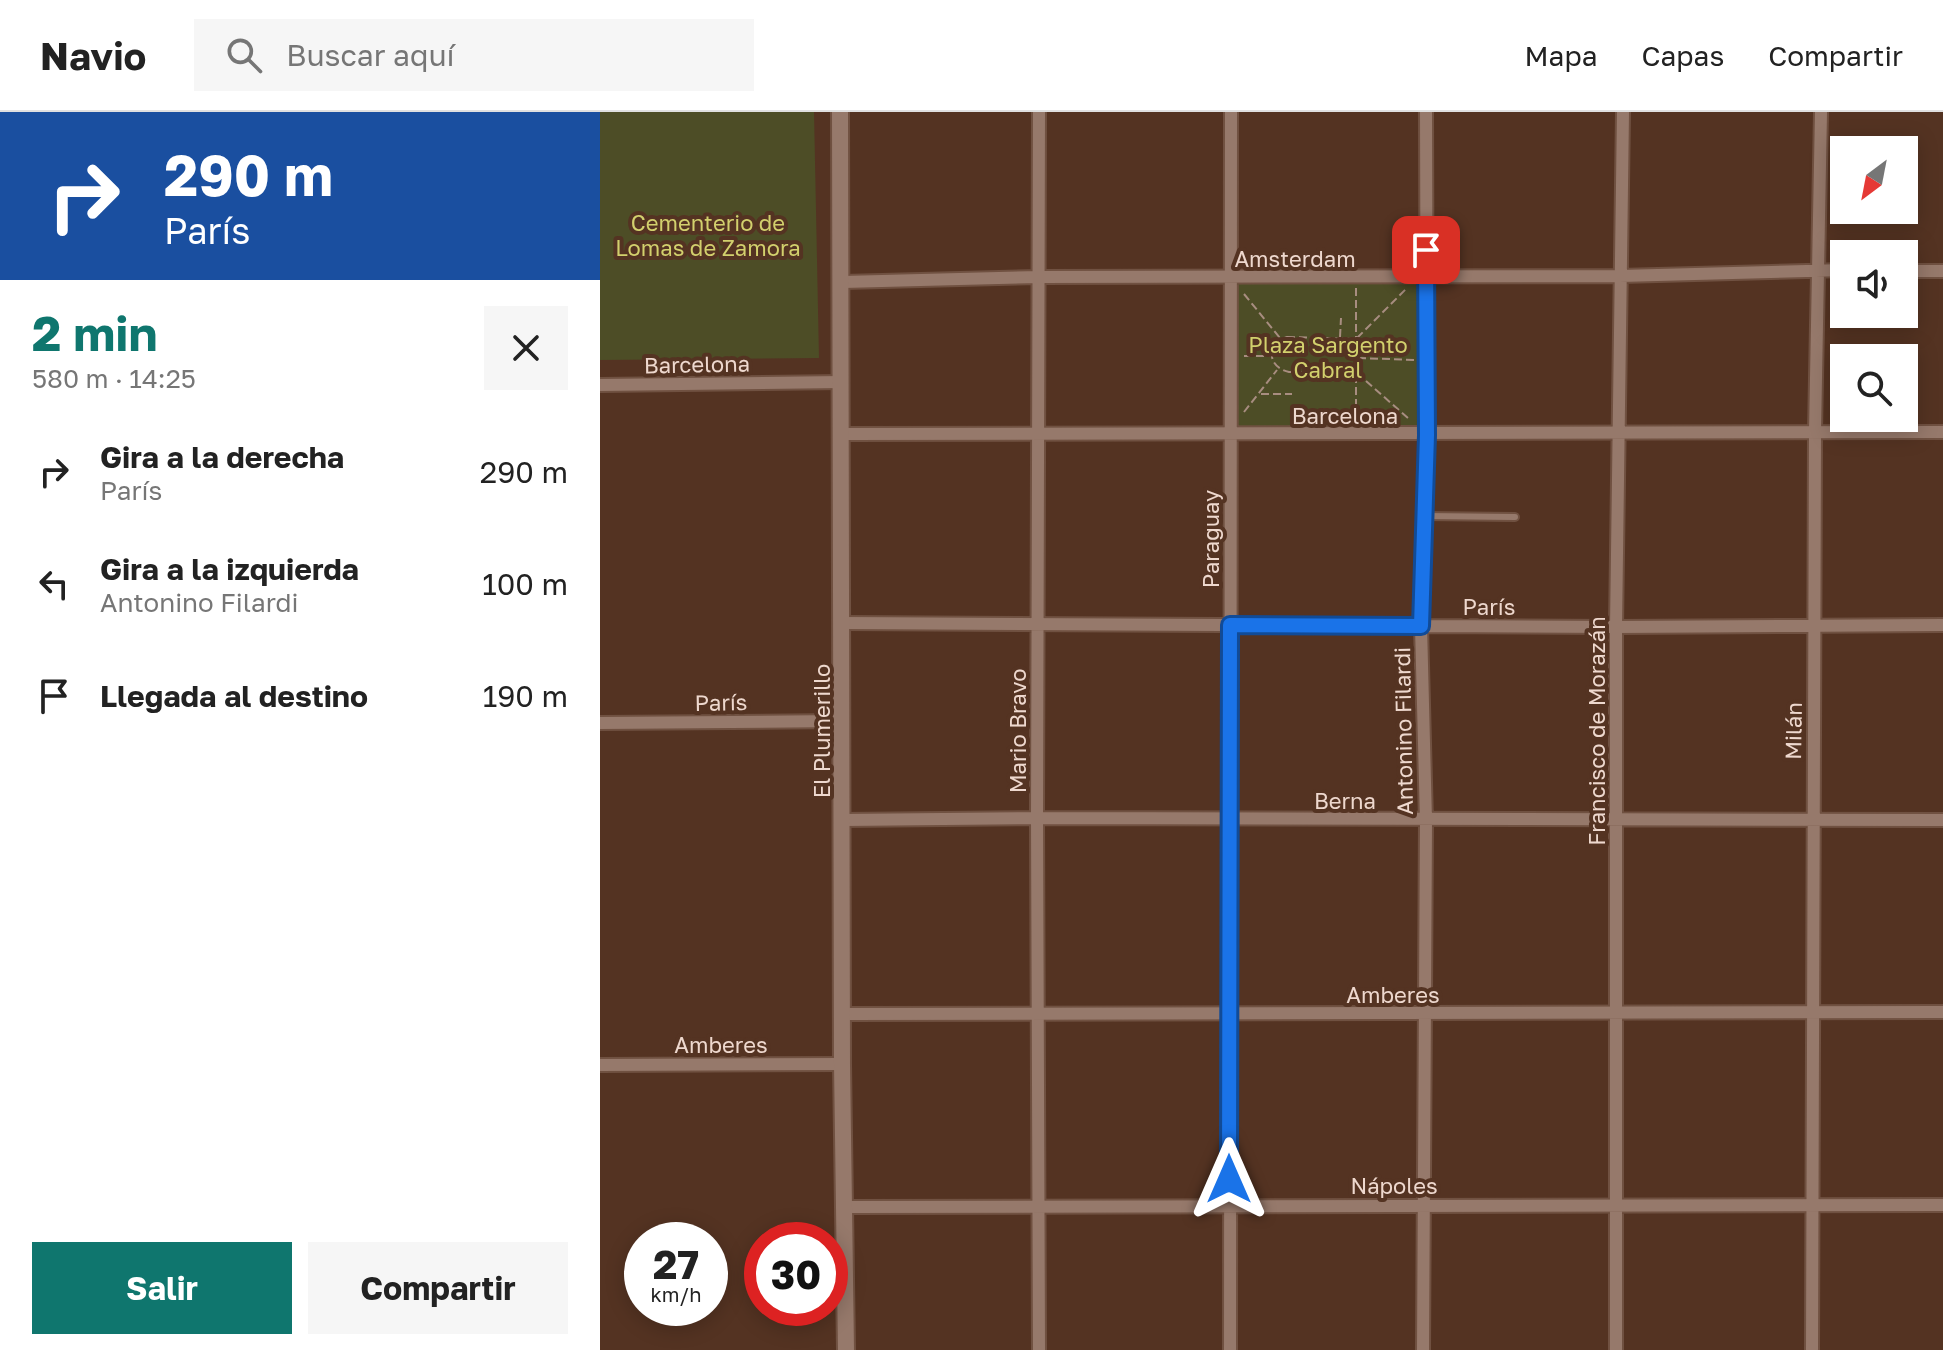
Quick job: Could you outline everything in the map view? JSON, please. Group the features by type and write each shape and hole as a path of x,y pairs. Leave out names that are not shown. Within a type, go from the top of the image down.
{"street":[{"name":"El Plumerillo","path":"840,112 843,282 842,1064 846,1350"},
{"name":"Mario Bravo","path":"1039,112 1039,1350"},
{"name":"Paraguay","path":"1230,1350 1231,112"},
{"name":"Antonino Filardi","path":"1423,1350 1426,821 1421,626 1427,435 1422,278 1426,112"},
{"name":"Francisco de Morazán","path":"1616,1350 1616,627 1623,112"},
{"name":"Milán","path":"1812,1350 1812,821 1821,112"},
{"name":"Amsterdam","path":"843,282 1039,277 1620,276 1830,270"},
{"path":"1918,271 1943,271"},
{"name":"Barcelona","path":"600,385 842,382"},
{"name":"Barcelona","path":"843,434 1943,432"},
{"name":"París","path":"843,623 1038,626 1943,625"},
{"name":"París","path":"600,723 842,721"},
{"name":"Berna","path":"843,820 1943,820"},
{"name":"Amberes","path":"843,1014 1943,1012"},
{"name":"Amberes","path":"600,1065 842,1064"},
{"name":"Nápoles","path":"845,1207 1943,1205"}],"lane":[{"path":"1424,516 1515,517"}],"path":[{"path":"1231,278 1281,339"},
{"path":"1356,278 1356,435"},
{"path":"1422,278 1356,339 1281,339 1271,356 1278,369 1289,372 1356,373 1427,435"},
{"path":"1340,339 1341,318"},
{"path":"1231,356 1271,356"},
{"path":"1356,358 1426,360"},
{"path":"1230,431 1278,369"},
{"path":"1260,394 1292,394"}],"green space":[{"name":"Cementerio de Lomas de Zamora","path":"600,112 814,112 819,358 600,360"},
{"name":"Plaza Sargento Cabral","path":"1231,278 1426,278 1427,435 1230,434"}],"route":[{"path":"1229,1179 1230,625 1421,626 1427,435 1426,250"}]}
